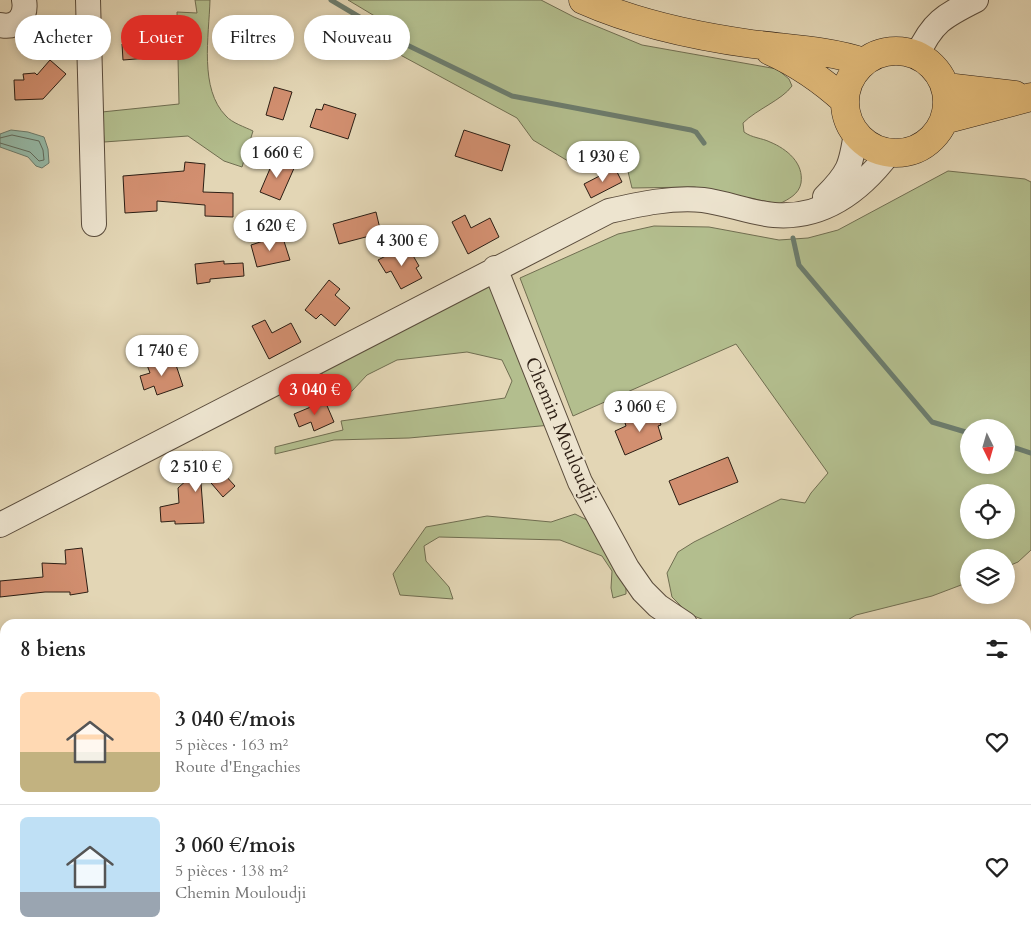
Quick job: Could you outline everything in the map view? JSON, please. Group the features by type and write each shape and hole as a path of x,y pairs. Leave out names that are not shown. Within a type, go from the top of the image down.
{"main road":[{"path":"583,0 607,11 659,28 753,44 842,55 864,62"},
{"path":"753,44 792,61 823,81 845,101"},
{"path":"890,51 918,56 930,63 946,87 948,104 944,120 936,135 922,146 906,152 889,153 876,149 856,134 848,118 845,101 848,86 854,73 864,62 876,55 890,51"},
{"path":"946,87 1031,97"},
{"path":"944,120 1031,97"}],"street":[{"path":"0,26 12,26 22,18 24,0"},
{"path":"88,0 94,224"},
{"path":"918,56 933,26 952,12 976,0"},
{"path":"800,214 824,197 842,180 851,164 856,134"},
{"path":"0,525 495,268 609,211 660,200 703,200 774,215 800,214 835,204 875,171 889,153"},
{"name":"Chemin Mouloudji","path":"495,268 580,482 627,568 643,591 658,606 678,619"}],"shaded area":[{"path":"195,0 210,0 207,61 212,92 218,105 226,116 235,123 253,131 242,167 224,161 188,136 104,142 102,112 179,104 178,60 202,60 202,15 177,15 177,12 197,13"},
{"path":"348,0 541,0 574,17 642,45 777,69 789,79 792,86 782,96 743,123 744,132 776,145 788,153 800,169 800,187 793,196 779,204 694,187 632,188 623,151 573,164 533,140 517,118 410,60 410,15 373,15"},
{"path":"948,171 1025,179 1031,182 1031,550 1018,562 1015,563 1015,549 960,549 960,585 932,596 856,615 849,619 702,619 689,614 672,597 667,573 678,552 694,542 781,499 805,503 828,473 736,344 573,416 520,278 618,234 654,226 709,227 779,240 808,238 838,230"},
{"path":"493,281 551,425 409,438 334,440 275,454 275,447 343,430 341,421 505,398 512,381 502,360 467,352 397,360 367,375 352,391 342,397 331,398 320,368"},
{"path":"575,514 591,522 626,578 626,594 613,598 611,588 612,571 602,556 560,540 439,537 424,546 426,561 449,587 453,599 400,595 393,574 426,527 487,516 551,522"}],"water":[{"path":"11,130 28,132 44,137 48,149 49,163 42,168 36,166 28,157 0,147 0,134"}],"building":[{"path":"50,60 66,74 43,99 15,100 14,80 24,80 23,74 35,73 37,75"},
{"path":"274,87 292,92 283,120 266,115"},
{"path":"324,104 356,114 348,139 310,127 316,109 322,110"},
{"path":"464,130 510,145 502,171 455,156"},
{"path":"275,157 295,166 280,200 260,192"},
{"path":"185,162 205,164 203,192 233,193 233,217 205,216 205,205 157,201 157,211 125,213 123,176 184,171"},
{"path":"615,168 622,182 591,198 584,184"},
{"path":"376,212 381,233 339,244 333,224"},
{"path":"465,215 471,228 490,218 499,237 468,254 452,222"},
{"path":"282,235 290,260 257,267 251,245"},
{"path":"407,245 419,266 416,268 422,278 401,289 391,271 386,273 378,260"},
{"path":"224,261 224,264 243,263 244,276 210,279 210,282 197,284 195,264"},
{"path":"329,280 340,289 335,295 350,308 335,326 321,314 316,319 305,310"},
{"path":"265,320 272,333 291,323 301,342 269,359 252,326"},
{"path":"162,360 163,363 171,360 172,366 176,365 183,386 157,395 154,386 144,390 140,376 150,373 147,365"},
{"path":"325,401 334,422 314,431 311,422 299,427 294,414"},
{"path":"655,410 661,425 658,426 662,439 625,455 615,431 626,426 625,423"},
{"path":"203,451 235,486 223,497 200,470 204,523 175,524 175,521 161,522 160,507 179,503 178,488 199,469 192,460"},
{"path":"728,457 738,482 679,505 669,481"},
{"path":"82,548 88,592 70,595 70,592 45,592 0,597 0,581 43,577 42,563 66,564 65,550"}],"waterway":[{"path":"331,0 405,44 512,96 691,130 696,132 704,143"},
{"path":"793,238 799,265 932,422 960,430"},
{"path":"1015,448 1031,453"}]}
